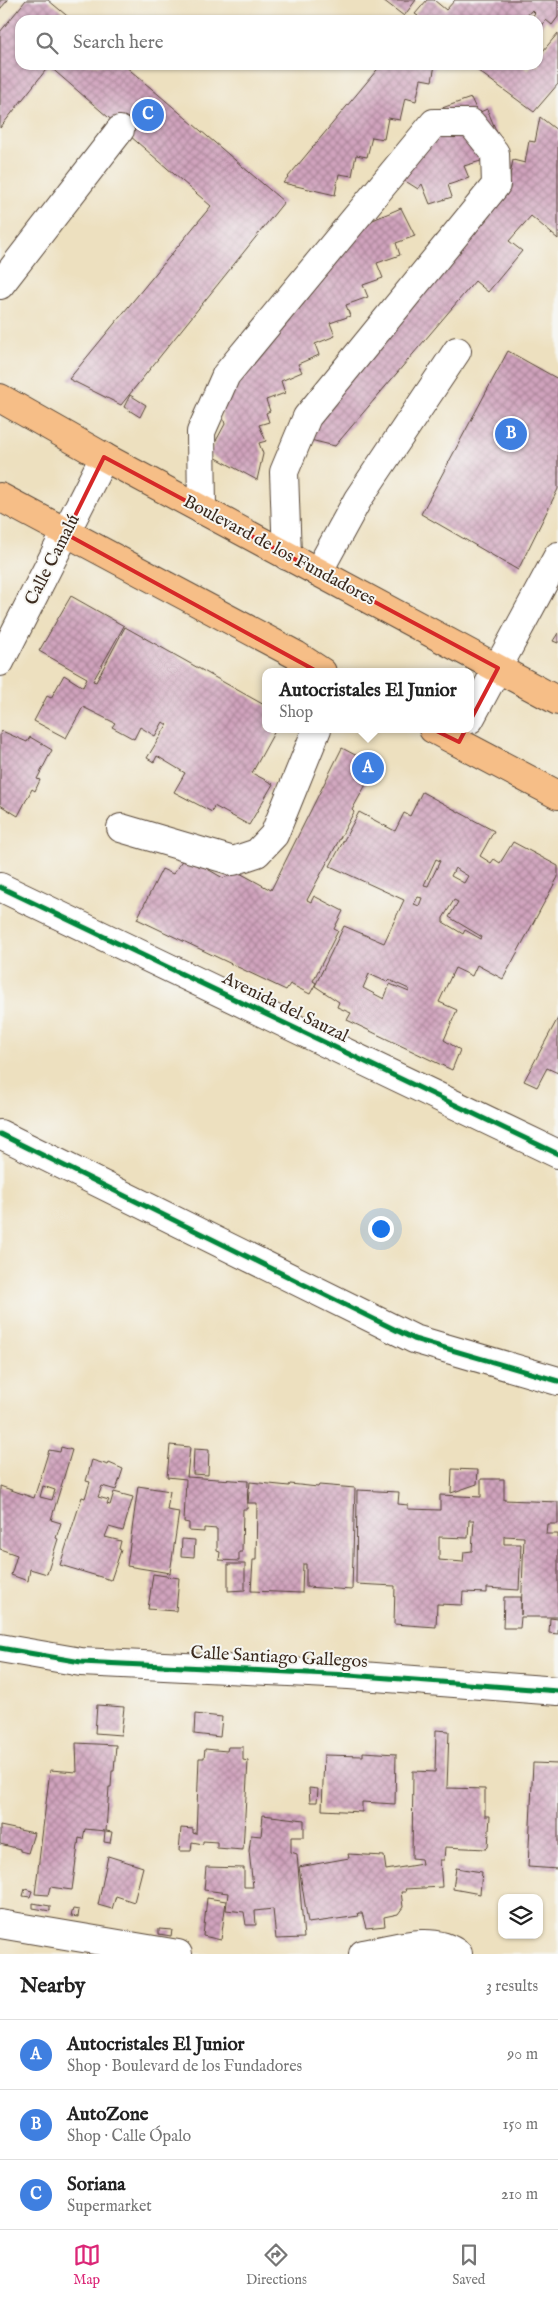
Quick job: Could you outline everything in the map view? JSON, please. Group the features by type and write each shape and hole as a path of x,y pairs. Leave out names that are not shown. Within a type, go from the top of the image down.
{"main road":[{"name":"Boulevard de los Fundadores","path":"0,398 104,457 558,701"},
{"path":"0,497 66,534 296,655 316,668"},
{"path":"469,733 558,795"}],"street":[{"path":"202,510 201,432 226,375 434,123 471,123 495,153 496,184 308,417 284,472 287,556"},
{"path":"0,285 120,130"},
{"path":"318,572 358,499 457,351"},
{"name":"Calle Camalú","path":"0,662 104,457"},
{"path":"474,713 558,556"},
{"path":"121,828 233,861 256,853 274,835 315,733"},
{"name":"Avenida del Sauzal","path":"0,887 558,1154"},
{"path":"0,1134 414,1339 558,1381"},
{"name":"Calle Santiago Gallegos","path":"0,1648 82,1662 349,1675 558,1691"},
{"path":"0,1924 178,1954"},
{"path":"363,1954 427,1943 451,1948 458,1954"}],"highlighted area":[{"path":"104,457 498,668 459,742 342,685 66,534"}],"building":[{"path":"0,0 8,0 0,9"},
{"path":"26,0 48,0 66,15 15,15 15,70 46,70 0,128 0,32"},
{"path":"383,0 416,0 405,15"},
{"path":"427,0 434,0 446,10 455,0 558,0 558,17 552,25 546,20 543,24 543,15 533,15 535,13 532,10 528,15 415,14"},
{"path":"558,33 558,84 534,112 477,70 543,70 543,51"},
{"path":"54,70 130,70 284,202 121,405 69,379 211,206"},
{"path":"377,70 434,70 432,81 421,79 416,101 405,98 400,120 388,118 384,139 372,137 367,157 356,155 352,176 339,174 335,195 283,183"},
{"path":"471,98 478,113 487,109 500,140 484,160 464,166 469,178 448,185 452,197 430,204 422,184 418,189 399,177 439,109"},
{"path":"540,117 558,131 558,239 531,216 509,241 522,251 488,292 475,281 335,446 298,437 509,181 513,160 525,163 529,141 535,142"},
{"path":"401,208 415,236 396,243 400,255 377,263 383,278 363,285 368,297 346,305 350,316 330,323 335,336 315,344 319,355 298,364 302,372 281,381 285,393 266,400 270,411 266,413 269,422 259,425 266,441 259,443 263,454 257,480 209,454 225,424 217,399 340,234"},
{"path":"508,351 558,379 558,489 518,570 421,514"},
{"path":"130,395 146,405 140,417 124,407"},
{"path":"71,596 124,626 93,681 96,682 125,627 262,704 262,733 274,733 252,773 273,784 249,825 214,806 212,812 174,792 185,773 157,756 154,762 147,758 167,725 163,722 155,736 140,727 134,739 112,727 115,723 83,707 66,738 34,721 47,696 51,698 64,675 83,687 87,678 39,651"},
{"path":"558,633 558,643 553,641"},
{"path":"2,731 27,742 30,737 52,750 37,779 40,780 35,791 32,789 18,816 0,805 0,734"},
{"path":"342,748 376,766 307,900 311,902 314,896 343,911 334,929 338,931 313,981 316,983 310,994 290,984 286,990 137,919 162,869 173,874 185,856 223,878 234,874 236,871 271,890"},
{"path":"422,792 494,831 480,856 491,863 494,859 500,863 513,842 558,866 558,877 503,979 477,965 472,976 455,968 439,1002 457,1010 444,1040 460,1050 452,1070 347,1020 351,1013 337,1007 339,1002 315,986 344,926 384,943 404,900 330,866 359,812 395,831 404,813 410,816","holes":["436,859 440,861 428,886 424,885","455,868 468,876 464,883 451,876","418,897 422,898 419,906 414,904","454,900 458,902 449,917 482,937 481,939 465,930 463,934 443,922 443,918","369,974 409,989 409,992 390,984 384,999 363,988"]},
{"path":"558,1018 558,1073 547,1068 537,1087 524,1081"},
{"path":"170,1445 190,1447 187,1477 248,1481 247,1509 243,1509 242,1552 239,1552 239,1561 219,1560 220,1552 217,1551 217,1529 204,1528 204,1532 189,1531 189,1523 184,1522 186,1479 167,1477"},
{"path":"61,1447 72,1450 51,1520 61,1523 56,1538 58,1539 47,1574 30,1569 28,1581 11,1575 17,1555 0,1549 0,1486 34,1498 49,1450 60,1452","holes":["43,1486 55,1490 52,1500 40,1497"]},
{"path":"194,1449 209,1450 208,1475 193,1474"},
{"path":"92,1460 108,1465 109,1463 123,1469 116,1490 102,1486 98,1497 109,1500 107,1504 110,1505 114,1492 133,1497 123,1531 109,1527 105,1537 121,1541 119,1549 121,1550 111,1580 60,1565 82,1497 85,1498 90,1482 86,1481"},
{"path":"452,1469 478,1470 477,1484 451,1493"},
{"path":"481,1479 504,1479 504,1500 558,1502 558,1524 547,1524 546,1534 558,1534 558,1617 521,1617 520,1628 503,1628 504,1597 521,1597 521,1615 524,1537 504,1536 504,1544 521,1544 519,1590 487,1588 487,1593 463,1592 462,1605 437,1604 436,1627 394,1624 395,1586 356,1584 357,1490 399,1492 398,1504 408,1505 408,1509 440,1510 440,1495 481,1497","holes":["469,1520 474,1520 472,1551 464,1552 463,1562 439,1560 439,1537 468,1538"]},
{"path":"250,1482 289,1486 290,1484 355,1488 352,1590 306,1587 306,1564 303,1564 302,1593 251,1591 253,1560 256,1560 257,1503 248,1503"},
{"path":"138,1486 170,1491 167,1510 179,1512 170,1573 127,1566"},
{"path":"182,1539 195,1540 194,1557 181,1556"},
{"path":"228,1564 245,1564 245,1590 228,1591"},
{"path":"153,1574 179,1578 176,1611 148,1609"},
{"path":"550,1618 558,1619 558,1634 549,1633"},
{"path":"97,1705 124,1707 121,1735 95,1733"},
{"path":"195,1714 222,1717 220,1737 194,1734"},
{"path":"436,1730 449,1731 447,1788 485,1789 485,1816 490,1816 488,1847 486,1849 445,1847 444,1860 440,1860 442,1887 405,1889 406,1892 401,1892 403,1907 398,1914 384,1917 385,1926 366,1928 362,1913 358,1913 359,1916 308,1923 299,1867 349,1858 348,1854 384,1856 386,1870 422,1864 421,1859 412,1858 413,1771 435,1772"},
{"path":"76,1743 116,1745 114,1771 112,1771 111,1787 109,1787 106,1831 112,1832 110,1843 104,1842 105,1831 85,1829 83,1839 79,1838 72,1890 50,1887 48,1895 35,1894 50,1770 77,1772"},
{"path":"228,1747 243,1747 243,1760 248,1761 243,1850 217,1848 217,1842 203,1841 203,1844 192,1842 191,1851 179,1851 181,1828 193,1829 193,1833 196,1834 199,1758 204,1758 205,1749 227,1751"},
{"path":"363,1752 396,1754 395,1804 362,1802 362,1812 322,1810 324,1755 363,1756"},
{"path":"533,1763 558,1764 558,1869 528,1867"},
{"path":"309,1788 318,1789 317,1802 310,1802"},
{"path":"263,1815 304,1820 304,1837 291,1837 291,1852 297,1854 304,1938 276,1939 273,1909 255,1911 256,1925 246,1925 244,1912 226,1910 228,1893 204,1890 206,1867 244,1868 244,1887 253,1887 249,1851 251,1835 261,1836"},
{"path":"0,1826 34,1833 28,1853 0,1844"},
{"path":"108,1856 143,1867 134,1902 116,1896 112,1909 98,1905"},
{"path":"456,1868 482,1872 480,1894 453,1889"},
{"path":"25,1889 32,1891 30,1897 23,1896"},
{"path":"207,1898 226,1901 221,1940 203,1936"},
{"path":"33,1903 50,1906 50,1911 33,1908"},
{"path":"73,1909 79,1910 78,1917 71,1916"},
{"path":"159,1929 172,1930 171,1936 159,1934"}],"cycle path":[{"path":"0,887 558,1154"},
{"path":"0,1134 414,1339 558,1381"},
{"path":"0,1648 81,1662 349,1675 558,1691"}],"place":[{"name":"Soriana","path":"148,115"},
{"name":"AutoZone","path":"511,434"},
{"name":"Autocristales El Junior","path":"368,768"}]}
